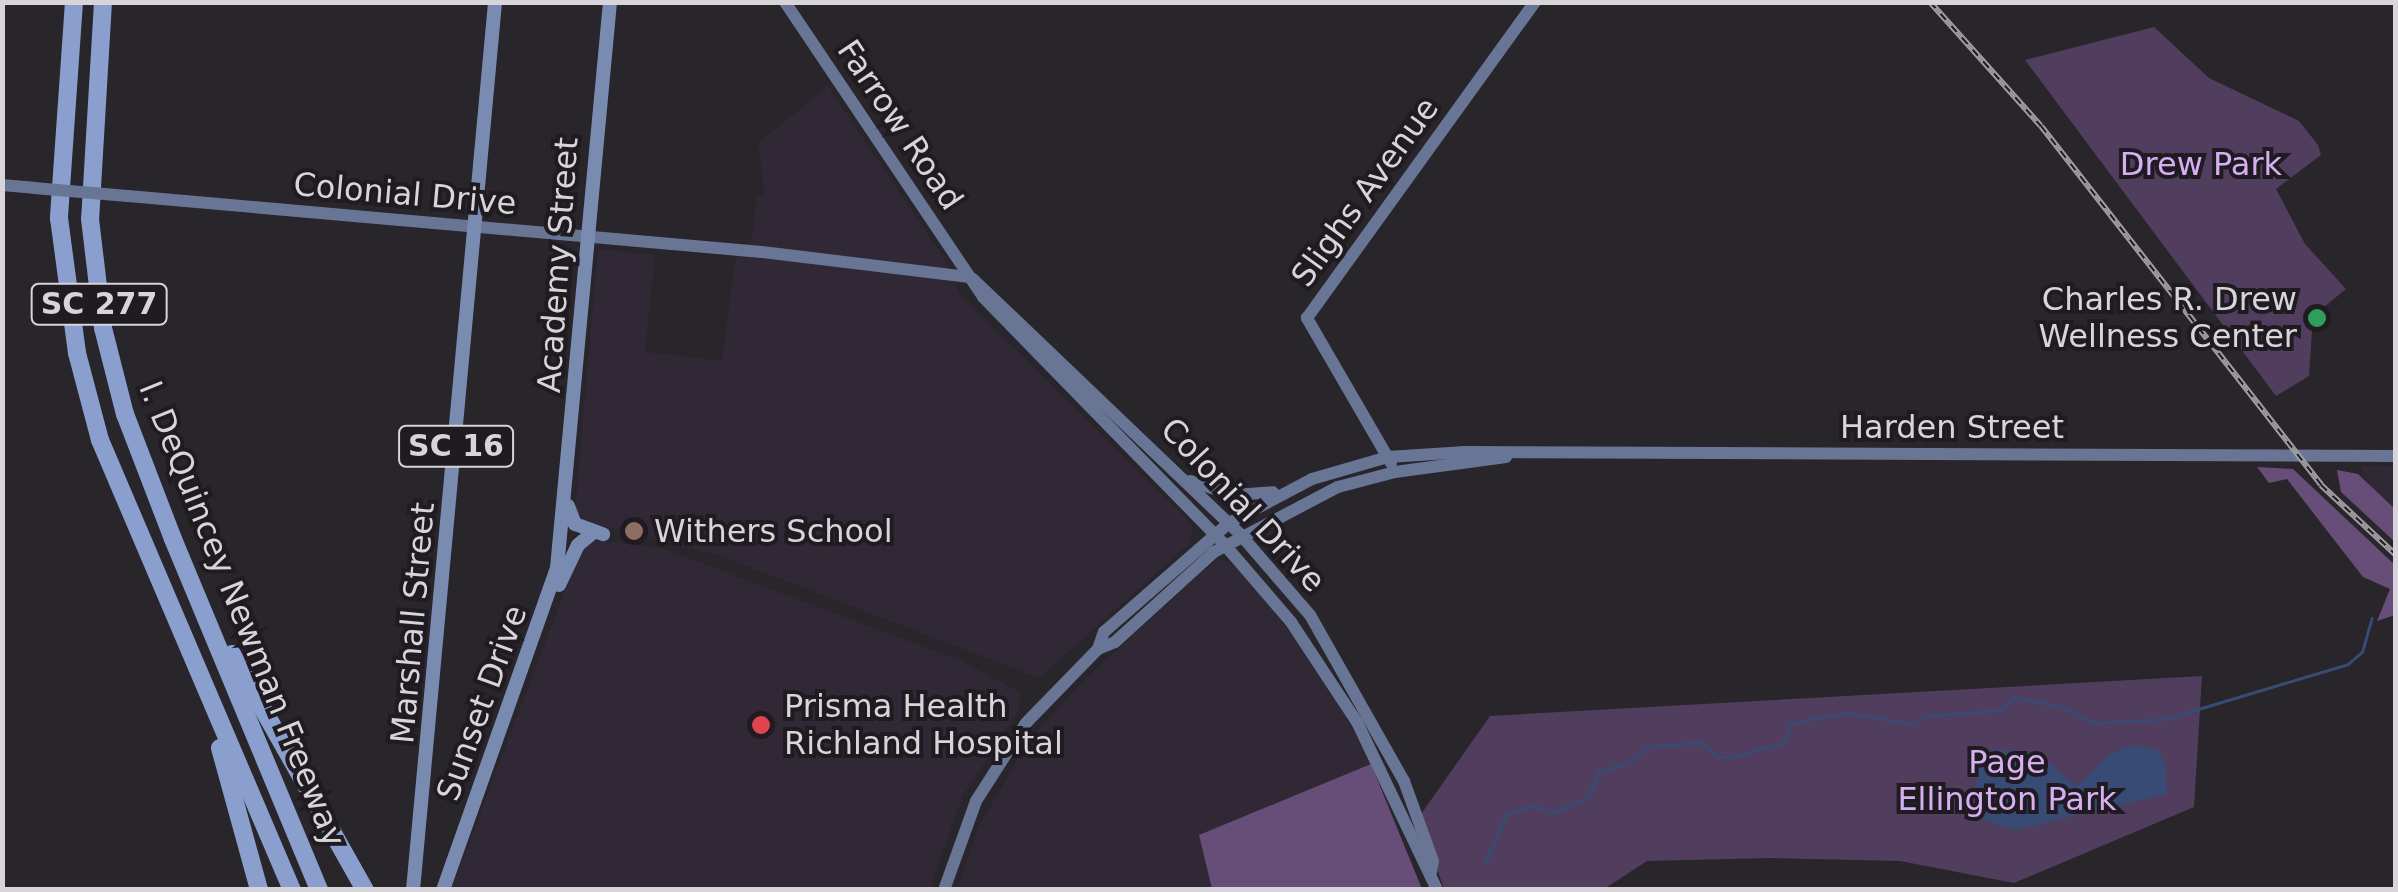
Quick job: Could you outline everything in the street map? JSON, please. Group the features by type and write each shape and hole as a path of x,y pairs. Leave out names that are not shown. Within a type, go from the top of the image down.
{"highway":[{"name":"I. DeQuincey Newman Freeway","path":"74,2 59,218 69,314 100,440 292,890"},
{"name":"I. DeQuincey Newman Freeway","path":"103,8 90,219 103,328 126,414 188,576 319,890"},
{"path":"188,576 365,890"},
{"path":"166,597 225,762 259,890"}],"main road":[{"name":"Marshall Street","path":"413,890 495,2"},
{"name":"Academy Street","path":"561,532 592,237 610,2"},
{"name":"Farrow Road","path":"785,2 970,278"},
{"name":"Slighs Avenue","path":"1395,472 1307,318 1535,2"},
{"name":"Colonial Drive","path":"2,185 592,237 970,278 1016,314 1240,534 1341,663 1404,780 1433,861 1431,872"},
{"name":"Colonial Drive","path":"970,278 1224,544 1332,681 1431,872 1436,890"},
{"path":"2388,456 2396,446"},
{"name":"Harden Street","path":"1098,649 1104,632 1229,523 1290,489 1388,457 1465,452 1509,456 2388,456"},
{"name":"Harden Street","path":"944,890 991,773 1047,698 1098,649 1115,642 1224,544 1310,498 1395,472 1509,456"},
{"path":"1182,477 1234,495 1290,489"},
{"path":"548,603 578,545 597,534 572,521 565,490"},
{"name":"Sunset Drive","path":"444,890 548,603 561,532"}],"shaded area":[{"path":"828,86 943,257 960,295 1192,524 1191,542 1039,678 718,555 587,522 575,511 598,249 655,255 645,352 722,361 735,260 752,238 757,197 765,194 758,143"},
{"path":"2360,466 2395,467 2395,509 2368,485"},
{"path":"2257,467 2293,469 2395,565 2395,615 2377,621 2390,589 2363,577 2287,479 2269,483"},
{"path":"2337,470 2358,474 2395,509 2395,542 2341,492"},
{"name":"Prisma Health Richland Hospital","path":"594,540 662,548 959,660 1020,692 1019,710 962,797 930,889 451,890 582,546"},
{"path":"1218,558 1241,569 1288,629 1331,689 1371,764 1199,835 1212,889 957,890 978,828 1030,739 1086,678"},
{"path":"1371,764 1422,889 1212,889 1199,835"}],"green space":[{"name":"Drew Park","path":"2154,27 2209,78 2299,121 2318,145 2321,155 2276,189 2305,244 2346,289 2313,316 2309,376 2276,396 2025,60"},
{"name":"Page Ellington Park","path":"2202,676 2194,807 2014,883 1900,861 1771,858 1647,861 1604,889 1444,889 1419,817 1490,716"}],"water":[{"path":"2131,745 2156,749 2165,761 2167,794 2014,830 1984,820 1977,809 1976,769 1994,749 2039,753 2076,787 2109,755"}],"waterway":[{"path":"1485,863 1506,815 1531,805 1553,812 1587,799 1599,772 1631,761 1647,747 1701,742 1718,757 1731,757 1784,743 1790,724 1811,719 1848,713 1914,724 1926,716 2002,710 2014,697 2063,707 2093,723 2165,719 2348,664 2362,652 2372,618"}],"railway":[{"path":"1930,2 2041,126 2321,485 2396,555"}],"place":[{"name":"Charles R. Drew Wellness Center","path":"2317,318"},
{"name":"Withers School","path":"634,531"},
{"name":"Prisma Health Richland Hospital","path":"761,725"}]}
